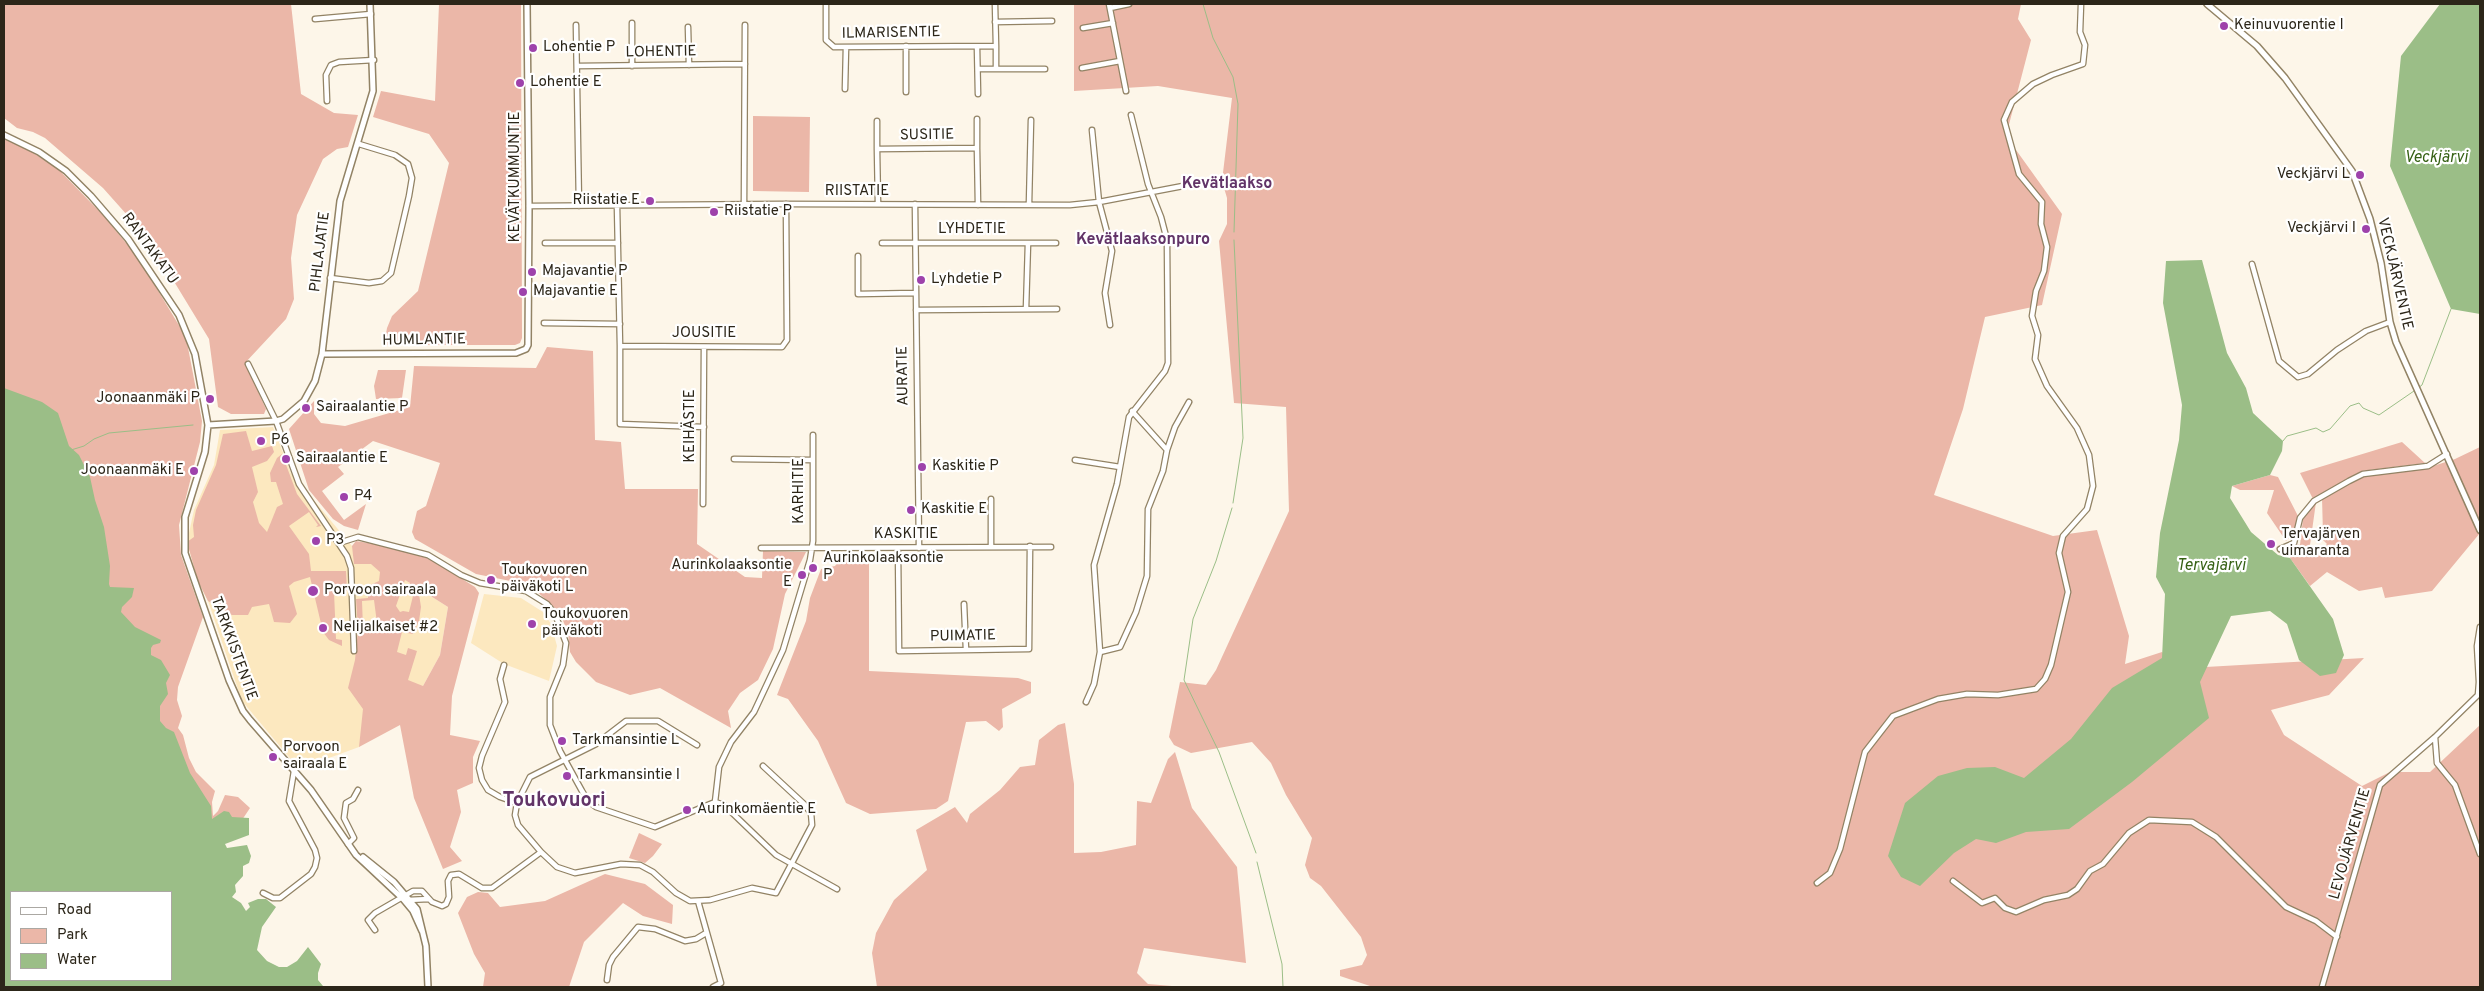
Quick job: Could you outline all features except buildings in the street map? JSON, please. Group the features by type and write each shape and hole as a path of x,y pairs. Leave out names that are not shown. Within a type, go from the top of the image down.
{"street":[{"name":"PIHLAJATIE","path":"208,425 276,421 289,415 304,402 314,381 322,354 340,201 374,91 370,4"},
{"name":"KEVÄTKUMMUNTIE","path":"526,349 528,345 529,206 527,4"},
{"name":"ILMARISENTIE","path":"826,4 826,40 834,47 996,46"},
{"path":"995,4 996,69"},
{"path":"1126,91 1109,6 1129,4"},
{"path":"1817,883 1830,873 1840,849 1865,752 1893,716 1938,699 1967,694 1998,695 2036,690 2045,679 2051,665 2068,592 2059,553 2063,536 2087,508 2093,486 2089,455 2077,428 2047,386 2035,359 2038,335 2032,316 2036,291 2044,271 2046,247 2041,224 2042,202 2019,174 2004,120 2012,102 2033,84 2052,74 2083,64 2085,45 2080,32 2081,4"},
{"name":"VECKJÄRVENTIE","path":"2206,4 2257,46 2269,59 2285,78 2352,171 2370,219 2390,322 2480,530"},
{"path":"315,19 371,14"},
{"path":"995,22 1052,21"},
{"path":"632,23 632,66"},
{"path":"1084,28 1113,23"},
{"path":"744,205 745,25"},
{"path":"576,26 579,206"},
{"path":"688,27 689,65"},
{"path":"906,46 906,92"},
{"path":"845,89 846,47"},
{"path":"977,47 978,94"},
{"path":"327,101 326,75 332,65 339,62 374,60"},
{"path":"1082,68 1120,61"},
{"name":"LOHENTIE","path":"577,66 745,64"},
{"path":"978,69 1045,69"},
{"path":"1086,702 1094,684 1100,652 1094,565 1120,467 1126,430 1132,411 1165,371 1168,363 1167,240 1148,184 1131,115"},
{"path":"978,119 978,205"},
{"path":"1030,204 1032,120"},
{"path":"877,121 878,204"},
{"path":"1092,130 1099,202 1112,250 1105,293 1110,325"},
{"name":"RANTAKATU","path":"4,135 39,152 66,171 106,211 148,266 175,308 188,334 195,354 208,425"},
{"path":"330,278 370,282 382,281 391,273 409,196 412,178 408,164 395,155 359,144"},
{"name":"SUSITIE","path":"877,149 977,148"},
{"name":"RIISTATIE","path":"529,206 786,204 1070,205 1099,202 1183,186"},
{"name":"JOUSITIE","path":"620,346 782,347 786,344 786,204"},
{"name":"AURATIE","path":"915,204 919,548"},
{"path":"617,206 620,424 704,427"},
{"path":"545,243 618,243"},
{"name":"LYHDETIE","path":"882,243 1056,243"},
{"name":"LYHDETIE","path":"1026,309 1028,243"},
{"path":"858,256 858,294 916,293"},
{"path":"2252,264 2279,362 2298,377 2308,374 2337,350 2366,332 2390,322"},
{"path":"916,310 1057,309"},
{"path":"544,323 620,324"},
{"name":"KEIHÄSTIE","path":"703,504 704,347"},
{"name":"HUMLANTIE","path":"322,354 516,353 526,349"},
{"path":"248,364 276,421 299,484 340,543 351,568 354,651"},
{"path":"1100,652 1120,647 1141,596 1147,568 1146,518 1163,471 1167,450 1175,427 1189,402"},
{"path":"1132,411 1156,441 1167,450"},
{"name":"TARKKISTENTIE","path":"208,425 204,456 184,517 185,553 229,680 243,711 269,745 310,790 352,849 412,901 417,909 422,930 428,965 428,987"},
{"name":"KARHITIE","path":"715,802 720,767 725,753 754,712 786,641 812,547 813,435"},
{"path":"2280,549 2294,543 2300,518 2314,501 2346,482 2363,474 2428,466 2446,454"},
{"path":"734,459 812,460"},
{"path":"1075,460 1120,467"},
{"path":"991,499 992,547"},
{"path":"340,543 358,537 428,555 461,576 480,584 526,591 547,604 555,614 566,643 563,665 550,697 548,713 550,725 588,801 596,807 647,826 662,826 715,802 724,805 764,846 791,865 837,889"},
{"name":"PUIMATIE","path":"898,548 899,651 966,650 1029,649 1030,546"},
{"name":"KASKITIE","path":"761,548 1051,546"},
{"path":"964,604 966,650"},
{"name":"LEVOJÄRVENTIE","path":"2322,987 2380,785 2435,737 2478,695 2479,682 2476,646 2480,627"},
{"path":"504,665 500,679 505,702 482,756 479,768 482,780 488,790 517,803"},
{"path":"697,745 658,721 626,722 596,744 530,777 517,803 515,815 518,825 541,852 557,867 575,873 620,864 640,865 653,872 683,898 698,901 752,888 776,893 812,825 811,813 776,775 763,766"},
{"path":"2435,737 2437,763 2455,785 2480,854"},
{"path":"263,892 273,898 280,898 311,874 315,867 317,858 315,850 289,801 294,771"},
{"path":"348,844 354,838 344,818 346,803 353,799 358,790"},
{"path":"1953,881 1982,903 1995,898 2005,908 2016,912 2044,900 2068,895 2077,889 2090,871 2103,864 2129,833 2149,820 2192,822 2216,837 2286,907 2316,921 2337,937"},
{"path":"375,930 368,920 405,896 418,890 439,906 446,904 449,897 449,877 455,873 482,888 497,887 541,852"},
{"name":"TARKKISTENTIE","path":"405,896 422,930"},
{"path":"412,901 429,900"},
{"path":"698,901 721,983 713,987"},
{"path":"607,980 609,965 613,956 638,927 655,929 685,941 696,939 706,933"}],"shaded area":[{"name":"Porvoon sairaala","path":"273,427 291,473 352,546 448,607 440,655 423,686 359,747 299,769 242,701 208,601 198,581 187,542 194,510 214,465 220,430"},
{"path":"484,594 521,598 543,612 551,624 557,646 549,681 504,664 471,643"}],"green space":[{"path":"4,4 291,4 301,94 334,113 358,115 348,147 337,149 323,159 297,215 291,258 294,299 286,319 245,363 266,409 264,414 231,414 218,407 209,339 167,270 136,225 103,188 45,138 33,132 17,128 4,118"},
{"path":"439,4 521,4 522,338 520,343 515,345 384,345 387,328 392,316 418,291 449,163 429,134 373,117 381,91 435,101"},
{"path":"1074,4 2021,4 2018,19 2031,40 2006,136 2062,214 2042,305 1985,317 1963,409 1934,495 2053,536 2097,530 2129,636 2125,664 2162,652 2188,668 2364,658 2329,695 2271,710 2284,735 2362,786 2390,772 2430,772 2480,725 2480,987 1373,987 1340,976 1340,970 1362,965 1367,955 1361,937 1321,886 1310,878 1305,865 1312,838 1286,795 1271,763 1252,742 1191,753 1174,745 1169,737 1180,682 1206,685 1216,670 1289,511 1286,407 1234,403 1219,241 1227,224 1227,198 1222,181 1232,98 1158,86 1074,91"},
{"path":"753,116 810,117 809,192 753,191"},
{"path":"4,139 26,148 58,169 104,216 139,259 186,337 202,421 200,442 179,525 181,555 203,617 178,687 177,700 182,716 178,728 183,735 189,758 196,772 215,791 212,802 213,816 218,811 225,795 238,797 250,808 242,820 10,891 4,933"},
{"path":"547,347 593,351 595,440 621,442 625,489 698,489 697,544 745,577 762,578 763,551 806,552 785,594 773,649 758,680 740,693 728,711 731,728 660,688 630,695 596,682 576,662 570,652 568,633 560,613 530,585 476,574 415,539 412,532 417,511 426,506 440,463 373,441 338,467 344,474 322,491 344,520 366,504 358,530 344,526 333,519 309,490 289,429 314,401 314,414 321,423 345,426 410,407 414,366 536,368"},
{"path":"378,370 406,370 402,398 376,399 374,386"},
{"path":"246,431 252,451 272,446 274,452 267,461 252,467 258,492 253,502 259,523 267,532 277,507 283,504 276,482 271,482 270,473 277,458 282,454 297,494 321,526 316,527 318,525 309,512 289,526 309,554 311,571 346,571 347,591 334,592 336,639 342,640 342,646 329,640 323,632 310,577 294,582 289,586 297,614 290,623 274,622 269,604 252,607 248,615 232,615 208,601 198,581 187,542 194,537 193,525 196,510 216,465 223,434"},
{"path":"2402,442 2425,463 2362,471 2313,499 2300,473"},
{"path":"2480,447 2480,533 2432,591 2385,598 2382,587 2359,591 2327,572 2310,586 2290,558 2295,544 2300,545 2303,519 2316,502 2310,545 2318,552 2327,544 2319,536 2323,534 2322,498 2364,475 2427,468 2455,459"},
{"path":"2270,475 2278,477 2298,516 2294,533 2286,541 2267,513 2274,490 2240,490 2232,486"},
{"path":"356,541 386,546 430,559 475,587 479,593 452,696 450,735 480,741 473,757 473,783 457,790 461,812 450,847 462,861 443,869 414,798 400,725 359,747 363,709 348,688 355,660 358,630 356,599 368,598 368,586 379,581 380,572 371,564 354,564 352,546","holes":["405,580 410,583 408,594 413,596 409,612 400,612 396,606","418,588 448,607 440,655 423,686 408,680 417,651 408,648 406,655 397,652 402,632 413,634 419,621 421,607","374,600 378,631 373,628 363,628 362,601"]},
{"path":"845,554 869,554 869,671 1018,678 1031,682 1031,693 1002,709 1003,727 999,731 986,721 966,722 948,801 936,809 870,814 846,803 818,741 788,699 777,695 806,621 810,598 821,569 835,566"},
{"path":"1065,723 1074,784 1074,853 1101,852 1136,845 1137,801 1151,803 1168,759 1175,752 1192,808 1237,867 1246,963 1144,948 1137,973 1148,984 1184,987 877,987 872,953 876,933 894,900 927,870 916,830 955,807 967,823 970,814 1000,790 1020,767 1035,765 1039,740 1058,725"},
{"path":"639,833 662,844 645,863 629,858"},
{"path":"605,874 645,884 673,905 672,924 643,916 623,903 584,942 569,987 483,987 485,973 474,954 458,913 467,897 478,892 488,893 500,907 545,901"}],"water":[{"name":"Veckjärvi","path":"2440,4 2480,4 2480,314 2451,309 2390,166 2401,56"},
{"name":"Tervajärvi","path":"2202,260 2227,353 2246,388 2253,413 2283,441 2282,451 2270,475 2232,486 2230,498 2251,532 2278,555 2290,558 2333,619 2344,655 2336,673 2320,676 2299,660 2287,624 2270,611 2231,616 2200,682 2209,718 2132,782 2069,829 2026,832 1996,843 1976,839 1954,853 1920,886 1901,877 1888,856 1905,803 1938,776 1967,768 1995,767 2024,778 2071,739 2112,688 2162,658 2165,594 2156,577 2160,533 2179,440 2182,405 2163,303 2166,261"},
{"path":"4,388 42,402 58,413 69,446 79,455 90,477 104,527 110,566 110,587 134,588 132,597 122,607 121,612 135,627 161,640 160,643 153,645 151,648 151,655 161,660 170,675 166,683 168,694 160,706 160,721 166,728 174,732 190,773 211,806 212,819 224,811 229,812 232,817 249,818 249,835 225,844 227,848 247,845 251,856 249,863 243,866 243,876 235,885 236,892 232,897 241,903 246,911 250,907 248,903 258,899 266,899 276,907 262,927 257,950 267,961 279,967 287,967 297,961 308,947 321,964 318,980 323,986 328,987 4,987"}],"waterway":[{"path":"1203,4 1213,38 1233,77 1238,104 1234,232"},
{"path":"1233,503 1243,438 1234,240"},
{"path":"2418,388 2422,385 2451,309"},
{"path":"2283,441 2287,436 2316,428 2323,432 2330,429 2350,406 2359,403 2363,408 2379,415 2414,391"},
{"path":"71,450 84,446 94,439 109,433 193,425"},
{"path":"1232,508 1216,561 1193,619 1184,680 1219,752 1256,853"},
{"path":"1257,862 1282,964 1283,987"}],"place":[{"name":"Keinuvuorentie I","path":"2224,26"},
{"name":"Lohentie P","path":"533,48"},
{"name":"Lohentie E","path":"520,83"},
{"name":"Veckjärvi L","path":"2360,175"},
{"name":"Riistatie E","path":"650,201"},
{"name":"Riistatie P","path":"714,212"},
{"name":"Veckjärvi I","path":"2366,229"},
{"name":"Majavantie P","path":"532,272"},
{"name":"Lyhdetie P","path":"921,280"},
{"name":"Majavantie E","path":"523,292"},
{"name":"Joonaanmäki P","path":"210,399"},
{"name":"Sairaalantie P","path":"306,408"},
{"name":"P6","path":"261,441"},
{"name":"Sairaalantie E","path":"286,459"},
{"name":"Kaskitie P","path":"922,467"},
{"name":"Joonaanmäki E","path":"194,471"},
{"name":"P4","path":"344,497"},
{"name":"Kaskitie E","path":"911,510"},
{"name":"P3","path":"316,541"},
{"name":"Tervajärven uimaranta","path":"2271,544"},
{"name":"Aurinkolaaksontie P","path":"813,568"},
{"name":"Aurinkolaaksontie E","path":"802,575"},
{"name":"Toukovuoren päiväkoti L","path":"491,580"},
{"name":"Porvoon sairaala","path":"313,591"},
{"name":"Toukovuoren päiväkoti","path":"532,624"},
{"name":"Nelijalkaiset #2","path":"323,628"},
{"name":"Tarkmansintie L","path":"562,741"},
{"name":"Porvoon sairaala E","path":"273,757"},
{"name":"Tarkmansintie I","path":"567,776"},
{"name":"Aurinkomäentie E","path":"687,810"}],"district":[{"name":"Kevätlaakso","path":"1227,185"},
{"name":"Kevätlaaksonpuro","path":"1143,241"},
{"name":"Toukovuori","path":"554,802"}]}
